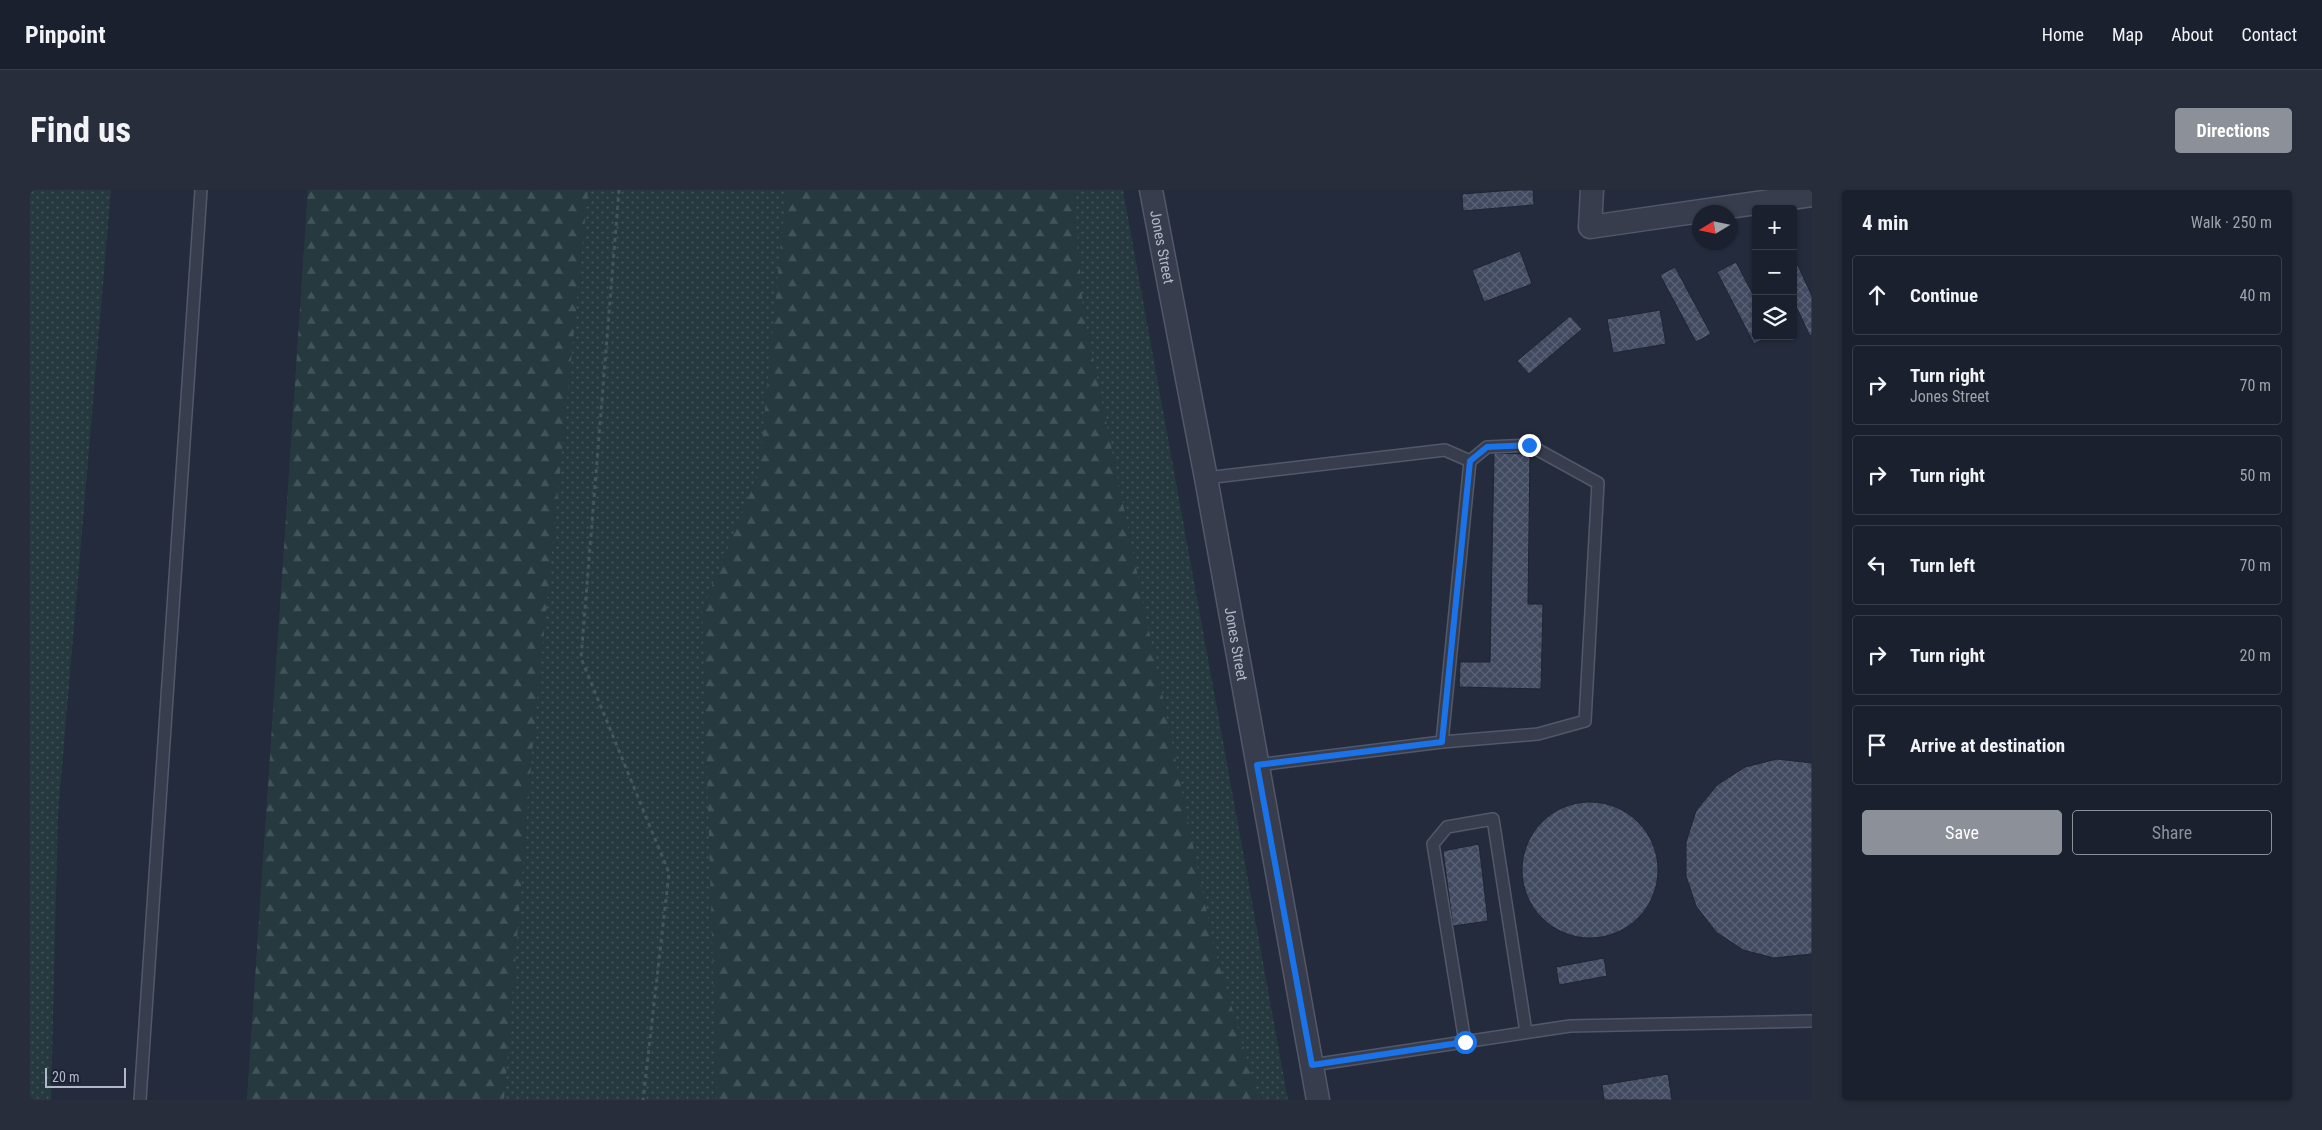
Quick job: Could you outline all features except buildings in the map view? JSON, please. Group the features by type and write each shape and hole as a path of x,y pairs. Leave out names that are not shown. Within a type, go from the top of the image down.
{"street":[{"name":"Jones Street","path":"1151,190 1206,478 1318,1100"},
{"path":"1592,190 1590,227 1812,195"}],"lane":[{"path":"140,1100 201,190"},
{"path":"1257,765 1442,742 1538,734 1585,721 1598,482 1529,445 1487,447 1470,461 1442,742"},
{"path":"1206,478 1445,450 1470,461"},
{"path":"1465,1042 1433,844 1447,827 1493,819 1526,1032"},
{"path":"1312,1065 1570,1026 1812,1021"}],"path":[{"path":"619,190 582,658 668,873 643,1100"}],"green space":[{"path":"30,190 111,190 58,815 51,1100 30,1100"},
{"path":"308,190 1123,190 1288,1100 247,1100"},
{"path":"308,190 588,190 532,754 504,1100 247,1100"},
{"path":"786,190 1074,190 1083,309 1214,947 1259,1100 717,1100 702,610 759,472"}],"route":[{"path":"1465,1042 1312,1065 1257,765 1442,742 1470,461 1487,447 1529,445"}]}
